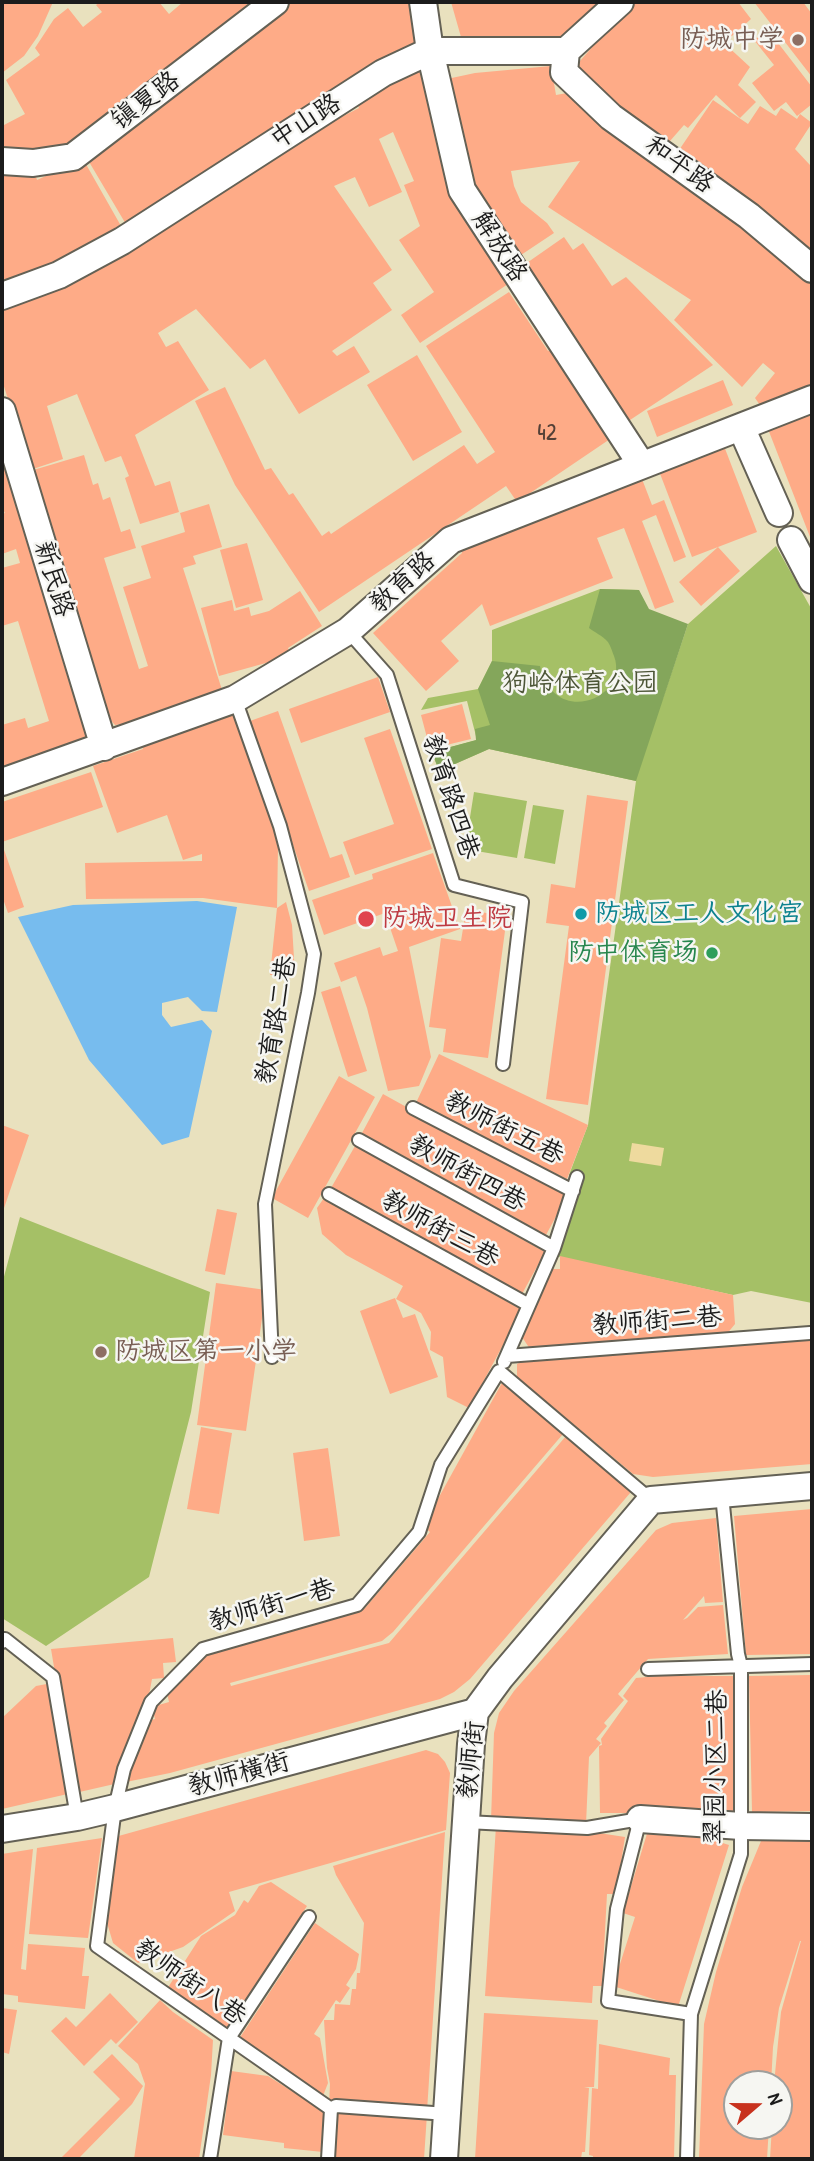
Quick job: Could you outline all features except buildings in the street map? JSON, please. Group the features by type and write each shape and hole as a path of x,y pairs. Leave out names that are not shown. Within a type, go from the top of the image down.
{"street":[{"name":"镇夏路","path":"2,161 33,163 73,157 275,2"},
{"name":"解放路","path":"423,2 430,51 462,190 641,464"},
{"path":"566,51 620,2"},
{"name":"中山路","path":"2,296 60,275 122,241 383,73 430,51 566,51"},
{"name":"和平路","path":"566,51 564,72 611,117 750,216 812,269"},
{"name":"教育路","path":"2,782 235,699 348,631 451,540 812,399"},
{"name":"新民路","path":"2,411 104,747"},
{"path":"741,427 779,513"},
{"path":"792,540 812,580"},
{"path":"651,1500 812,1486"},
{"name":"教师街","path":"444,2159 475,1712 500,1678 651,1500"},
{"name":"教师横街","path":"2,1829 115,1808 475,1712"},
{"path":"640,1819 741,1826 812,1827"}],"lane":[{"name":"教育路四巷","path":"348,631 387,676 454,886 522,902 503,1064"},
{"name":"教育路二巷","path":"235,699 280,826 314,954 265,1205 272,1357"},
{"name":"教师街五巷","path":"414,1108 573,1191"},
{"name":"教师街四巷","path":"359,1140 554,1248"},
{"name":"教师街一巷","path":"115,1808 124,1769 151,1702 203,1649 356,1605 419,1532 441,1465 499,1371 529,1305 554,1248 577,1177"},
{"name":"教师街三巷","path":"328,1194 529,1305"},
{"name":"教师街二巷","path":"506,1356 810,1333"},
{"path":"499,1371 651,1500"},
{"name":"翠园小区二巷","path":"687,2159 691,2014 741,1854 741,1666 722,1494"},
{"path":"2,1642 5,1639 53,1677 77,1816"},
{"path":"648,1669 812,1664"},
{"name":"教师街八巷","path":"115,1808 97,1946 331,2109"},
{"path":"466,1822 587,1828 640,1819 617,1909 608,2001 691,2014"},
{"path":"210,2159 229,2038 309,1917"},
{"path":"328,2159 331,2109 336,2106 447,2114"}],"green space":[{"name":"防中体育场","path":"776,546 812,610 812,1303 751,1291 733,1295 556,1256 584,1180 569,1175 588,1125 636,781 489,749 439,771 432,752 477,740 467,701 421,710 428,698 478,689 492,661 492,630 600,589 639,590 663,698 688,624"},
{"name":"狗岭体育公园","path":"600,589 639,590 649,609 688,624 636,781 489,749 439,771 432,752 476,740 475,729 490,725 478,689 492,661 540,666 548,685 560,697 574,702 601,694 611,684 616,671 611,648 605,639 589,628"},
{"path":"474,792 527,801 517,858 465,849"},
{"path":"533,805 564,810 555,864 524,858"},
{"name":"防城区第一小学","path":"20,1217 210,1292 191,1412 149,1577 46,1646 2,1618 2,1284"}],"sand":[{"path":"632,1143 664,1148 661,1166 629,1161"}],"water":[{"path":"197,901 237,907 217,1012 202,1011 188,997 162,1003 162,1015 171,1027 202,1020 212,1031 189,1137 162,1145 89,1060 18,917 73,905"}],"place":[{"name":"防城中学","path":"798,40"},
{"name":"防城区工人文化宫","path":"581,914"},
{"name":"防城卫生院","path":"366,919"},
{"name":"防中体育场","path":"712,953"},
{"name":"防城区第一小学","path":"101,1352"}]}
